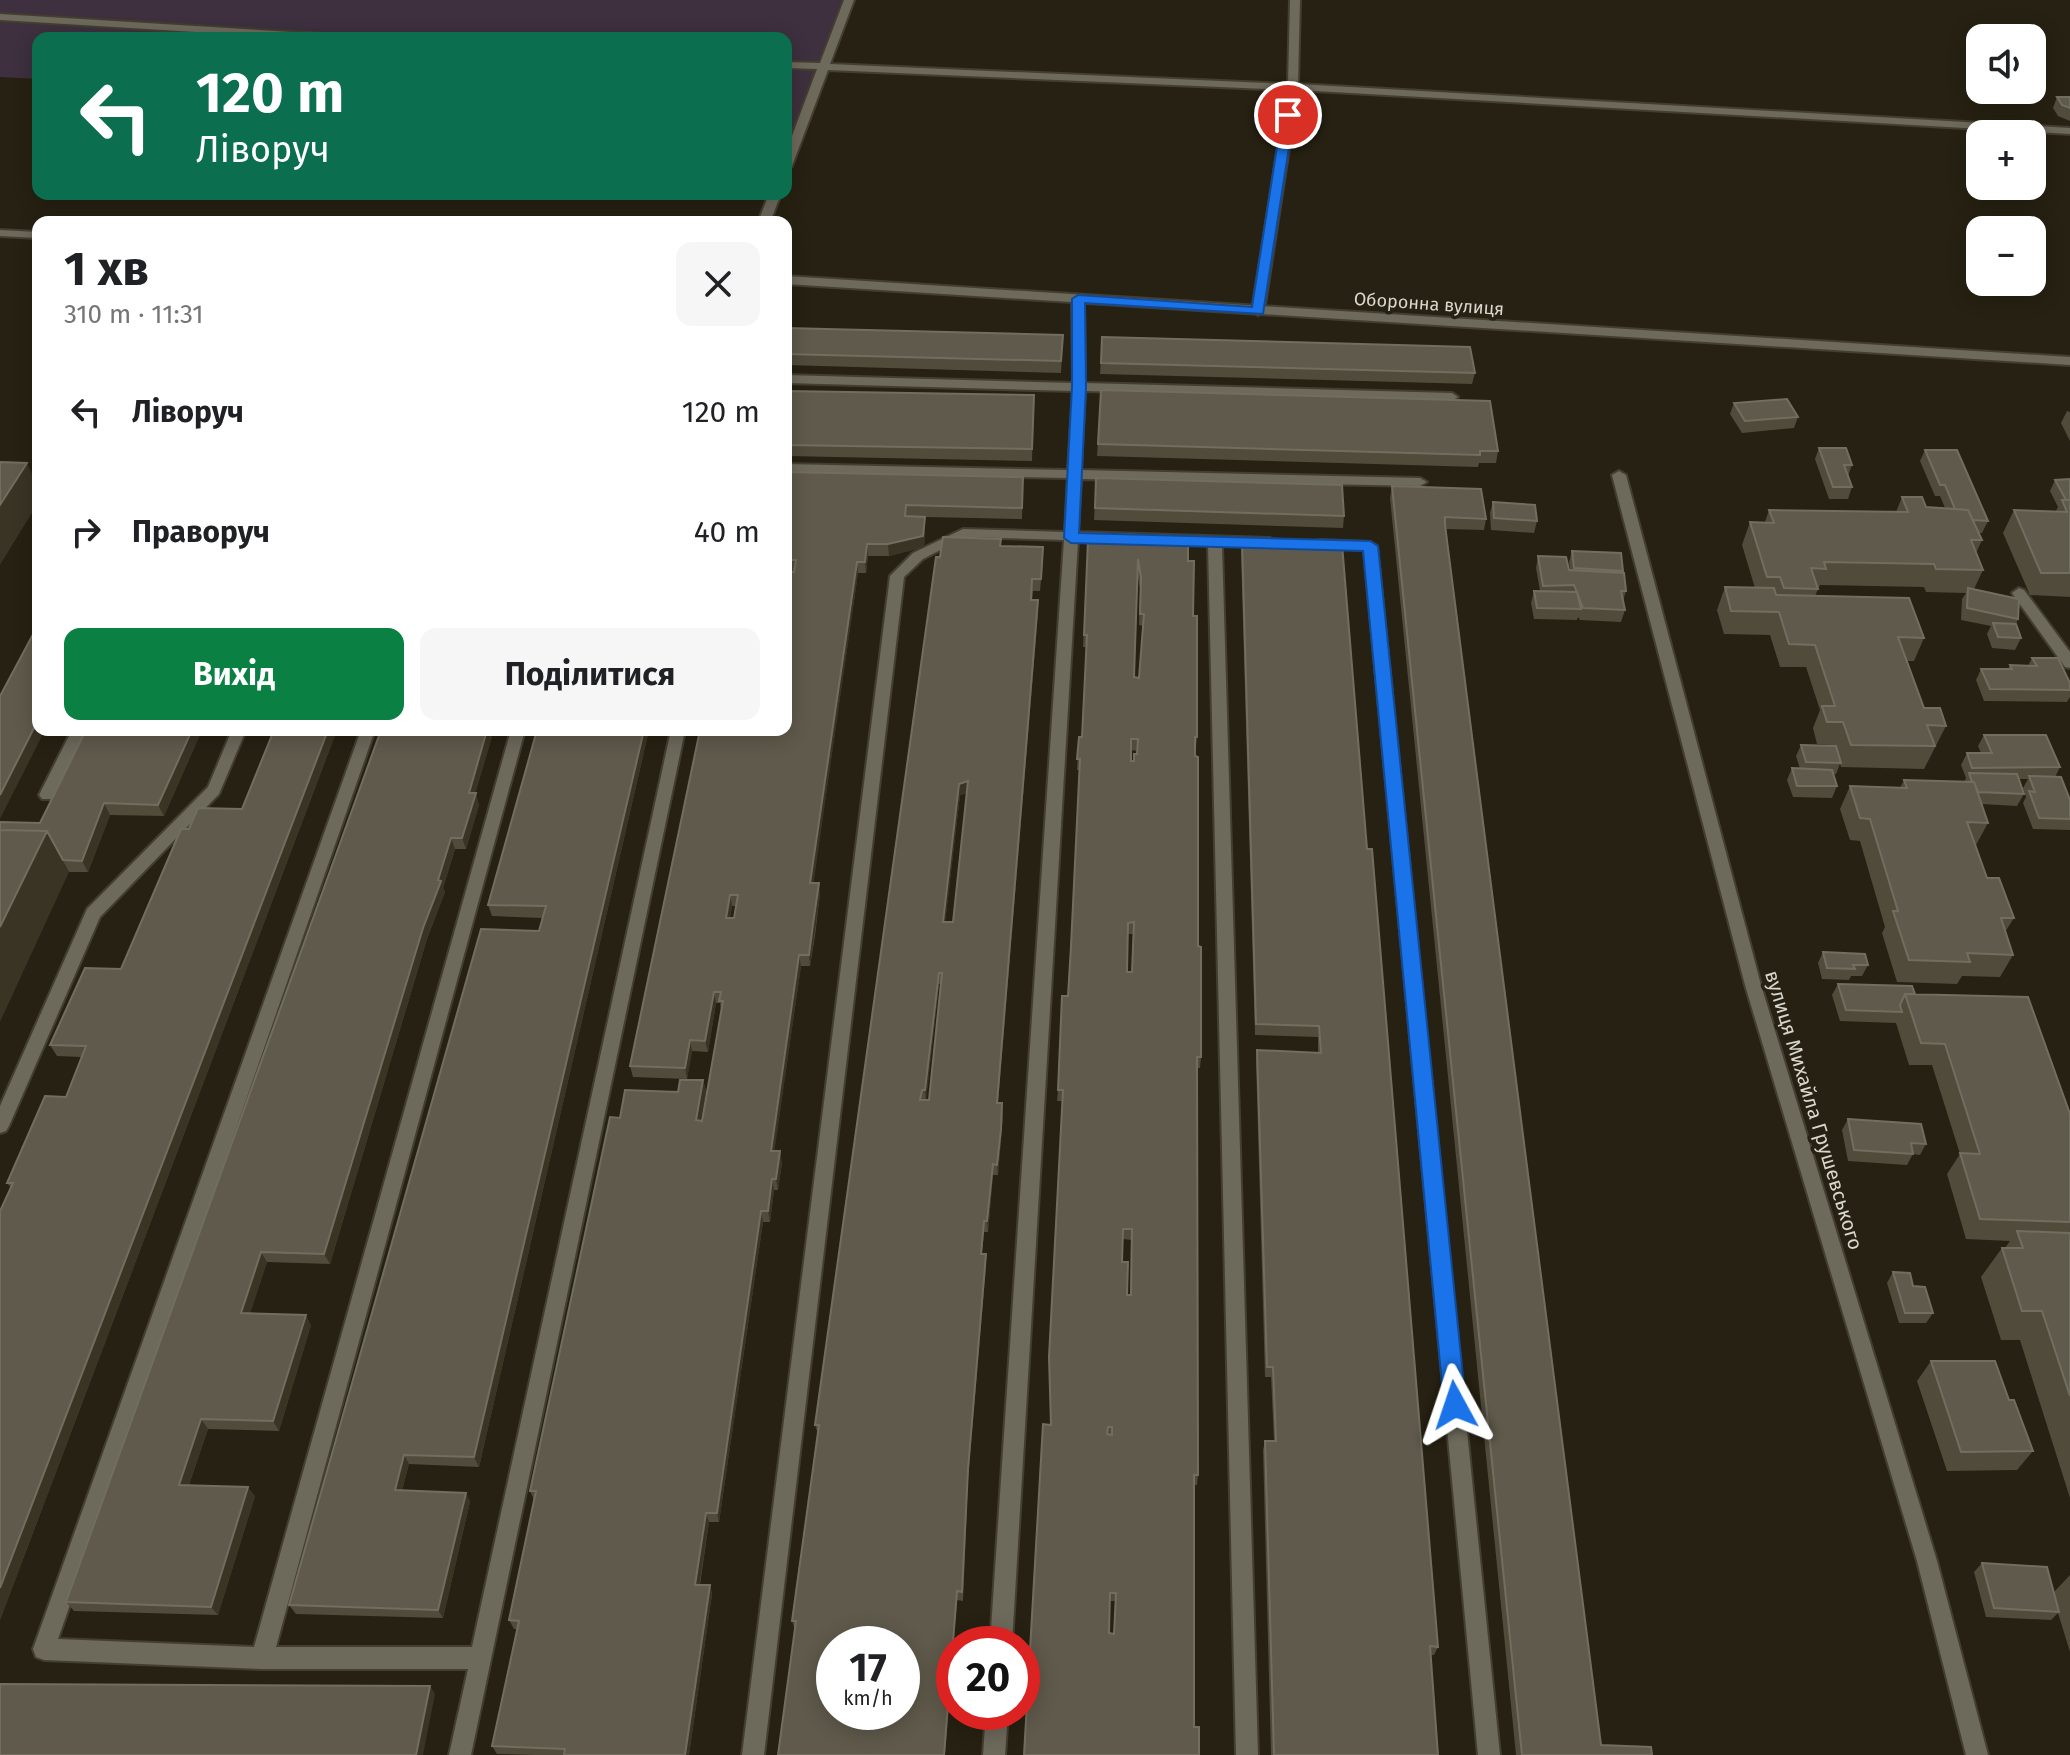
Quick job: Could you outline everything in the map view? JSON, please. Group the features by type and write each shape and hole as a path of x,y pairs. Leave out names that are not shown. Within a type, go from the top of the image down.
{"street":[{"path":"792,151 849,0"},
{"path":"1258,311 1293,87 1295,0"},
{"path":"0,17 244,32"},
{"path":"792,65 1293,87 1706,113 2070,131"},
{"path":"0,233 32,235"},
{"name":"Оборонна вулиця","path":"792,280 2070,361"},
{"path":"1002,1626 1071,538 1079,387 1078,299"},
{"path":"792,379 1452,397"},
{"path":"792,468 1420,482"},
{"name":"вулиця Михайла Грушевського","path":"1619,475 1753,985 1927,1561 1977,1755"},
{"path":"753,1755 897,576 918,556 963,533 1370,546 1489,1755"},
{"path":"1215,540 1247,1755"},
{"path":"2019,593 2070,663"},
{"path":"47,795 76,736"},
{"path":"0,1126 93,913 214,790 236,736"},
{"path":"366,736 44,1649 262,1658 481,1658"},
{"path":"262,1658 516,736"},
{"path":"460,1755 677,736"},
{"path":"994,1755 996,1730"}],"shaded area":[{"path":"0,0 849,0 792,149 792,32 32,32 32,79 0,77"}],"building":[{"path":"2057,97 2070,97 2070,108 2062,105"},
{"path":"792,328 1063,335 1061,361 792,354"},
{"path":"1102,337 1470,347 1475,373 1101,363"},
{"path":"1101,390 1490,401 1498,451 1480,451 1480,455 1098,444"},
{"path":"792,391 1034,395 1032,449 792,445"},
{"path":"1787,399 1798,417 1745,421 1734,403"},
{"path":"1819,448 1846,448 1852,465 1844,465 1852,487 1833,487"},
{"path":"1925,450 1957,450 1988,521 1973,520 1968,510 1955,509 1945,485 1940,485"},
{"path":"0,462 27,463 0,505"},
{"path":"792,472 1023,477 1022,508 906,505 905,516 925,517 923,536 888,544 867,544 865,562 857,562 810,883 819,883 809,955 799,955 771,1151 780,1151 776,1179 772,1179 768,1211 761,1211 717,1513 706,1513 695,1585 710,1585 685,1755 564,1755 565,1749 492,1746 519,1621 509,1620 536,1491 530,1491 610,1117 620,1118 625,1090 678,1092 680,1080 703,1080 696,1120 702,1121 723,1001 719,1001 721,992 714,992 705,1041 690,1040 685,1068 630,1066 699,736 792,736 792,572 796,560 792,560","holes":["730,895 738,895 734,918 726,918"]},
{"path":"1096,478 1342,485 1344,516 1095,508"},
{"path":"2070,479 2070,500 2066,500 2055,480"},
{"path":"1392,486 1481,489 1486,519 1445,517 1445,525 1601,1745 1651,1747 1652,1755 1522,1755"},
{"path":"1902,497 1922,497 1926,507 1968,510 1982,540 1971,540 1983,570 1936,569 1934,564 1824,562 1826,569 1811,568 1818,589 1784,588 1780,577 1767,577 1750,522 1774,523 1769,510 1908,512"},
{"path":"2062,500 2070,500 2070,573 2041,573 2014,510 2067,512"},
{"path":"1493,502 1535,505 1537,521 1494,518"},
{"path":"943,537 1001,539 1000,546 1043,547 1041,579 1032,579 1031,600 1038,600 997,1103 1002,1103 1001,1129 981,1254 986,1254 968,1469 962,1592 957,1591 954,1626 936,1626 936,1730 946,1730 944,1755 778,1755 796,1621 792,1621 819,1425 815,1425 936,557 940,557","holes":["968,781 953,922 943,922 959,784","939,973 942,973 929,1100 920,1100 922,1090 925,1090"]},
{"path":"1088,540 1188,543 1188,561 1194,561 1193,616 1197,616 1195,756 1198,757 1198,946 1201,947 1201,1057 1197,1057 1198,1475 1194,1475 1194,1727 1199,1727 1199,1755 1024,1755 1025,1730 1040,1730 1040,1626 1031,1626 1043,1424 1051,1425 1049,1357 1063,1090 1058,1090 1062,996 1068,996 1080,759 1077,759 1079,737 1082,737 1087,635 1084,635","holes":["1138,559 1140,614 1144,614 1139,678 1134,677","1131,739 1138,739 1137,754 1131,761","1134,922 1132,972 1127,972 1128,923","1123,1229 1132,1229 1131,1295 1127,1295 1128,1262 1122,1262","1110,1593 1116,1593 1114,1634 1109,1633"]},
{"path":"1242,541 1342,544 1367,849 1372,849 1438,1647 1430,1646 1438,1755 1274,1755 1265,1441 1276,1441 1273,1367 1267,1367 1257,1050 1321,1053 1319,1026 1256,1024"},
{"path":"1572,551 1621,553 1623,571 1574,568"},
{"path":"1538,556 1566,557 1569,570 1624,573 1626,591 1621,591 1625,610 1583,608 1574,585 1543,586"},
{"path":"1725,587 1774,588 1776,595 1909,598 1924,638 1898,637 1924,708 1940,708 1946,726 1927,725 1935,746 1851,745 1843,722 1827,722 1822,706 1835,706 1815,645 1789,644 1779,612 1731,611"},
{"path":"1968,588 2019,599 2018,619 1967,608"},
{"path":"1534,591 1577,592 1581,609 1537,608"},
{"path":"1993,623 2016,624 2021,638 1998,637"},
{"path":"32,636 32,732 0,795 0,696"},
{"path":"2032,658 2058,658 2070,683 2070,690 1990,689 1981,669 2012,669 2010,665 2037,666"},
{"path":"1984,735 2046,735 2060,767 1972,768 1967,753 1992,753"},
{"path":"83,736 189,736 158,805 104,803 82,861 63,860 47,831 0,830 0,822 40,823"},
{"path":"272,736 326,736 0,1588 0,1211 13,1183 7,1183 45,1096 66,1097 86,1046 50,1045 85,968 121,969 181,829 189,829 198,808 242,809"},
{"path":"379,736 485,736 469,793 476,793 462,838 451,838 438,880 441,881 423,928 324,1254 261,1252 241,1313 306,1315 273,1421 201,1419 179,1485 248,1487 211,1607 66,1602"},
{"path":"535,736 643,736 474,1457 404,1455 395,1490 466,1493 438,1610 289,1605 481,929 539,931 546,906 488,905"},
{"path":"1801,745 1836,746 1841,763 1806,762"},
{"path":"1792,768 1832,770 1837,786 1797,786"},
{"path":"1969,773 2017,774 2024,794 1978,792"},
{"path":"2029,776 2061,777 2070,800 2070,819 2039,818 2029,791 2035,792"},
{"path":"1904,780 1974,782 1988,823 1967,822 1987,878 1999,878 2014,918 2001,918 2013,955 1967,953 1970,962 1909,960 1893,911 1898,911 1870,819 1860,818 1850,786 1907,788"},
{"path":"0,830 47,831 0,927"},
{"path":"1823,952 1865,954 1868,965 1853,965 1855,969 1827,968"},
{"path":"1838,984 1912,986 1915,994 1905,994 1900,1005 1902,1012 1846,1010"},
{"path":"1905,994 2028,997 2070,1114 2070,1222 1980,1219 1960,1153 1980,1154 1945,1044 1921,1043"},
{"path":"1848,1119 1921,1124 1926,1144 1911,1143 1913,1154 1854,1150"},
{"path":"2017,1231 2070,1233 2070,1396 2042,1311 2022,1311 2002,1248 2023,1248"},
{"path":"1893,1272 1910,1273 1913,1286 1925,1287 1933,1313 1905,1313"},
{"path":"1931,1361 1995,1361 2033,1451 1961,1452"},
{"path":"1982,1563 2047,1567 2059,1612 1994,1608"},
{"path":"0,1684 430,1686 416,1755 0,1755"}],"route":[{"path":"1288,115 1258,311 1078,299 1079,387 1071,538 1370,546 1455,1405"}]}
